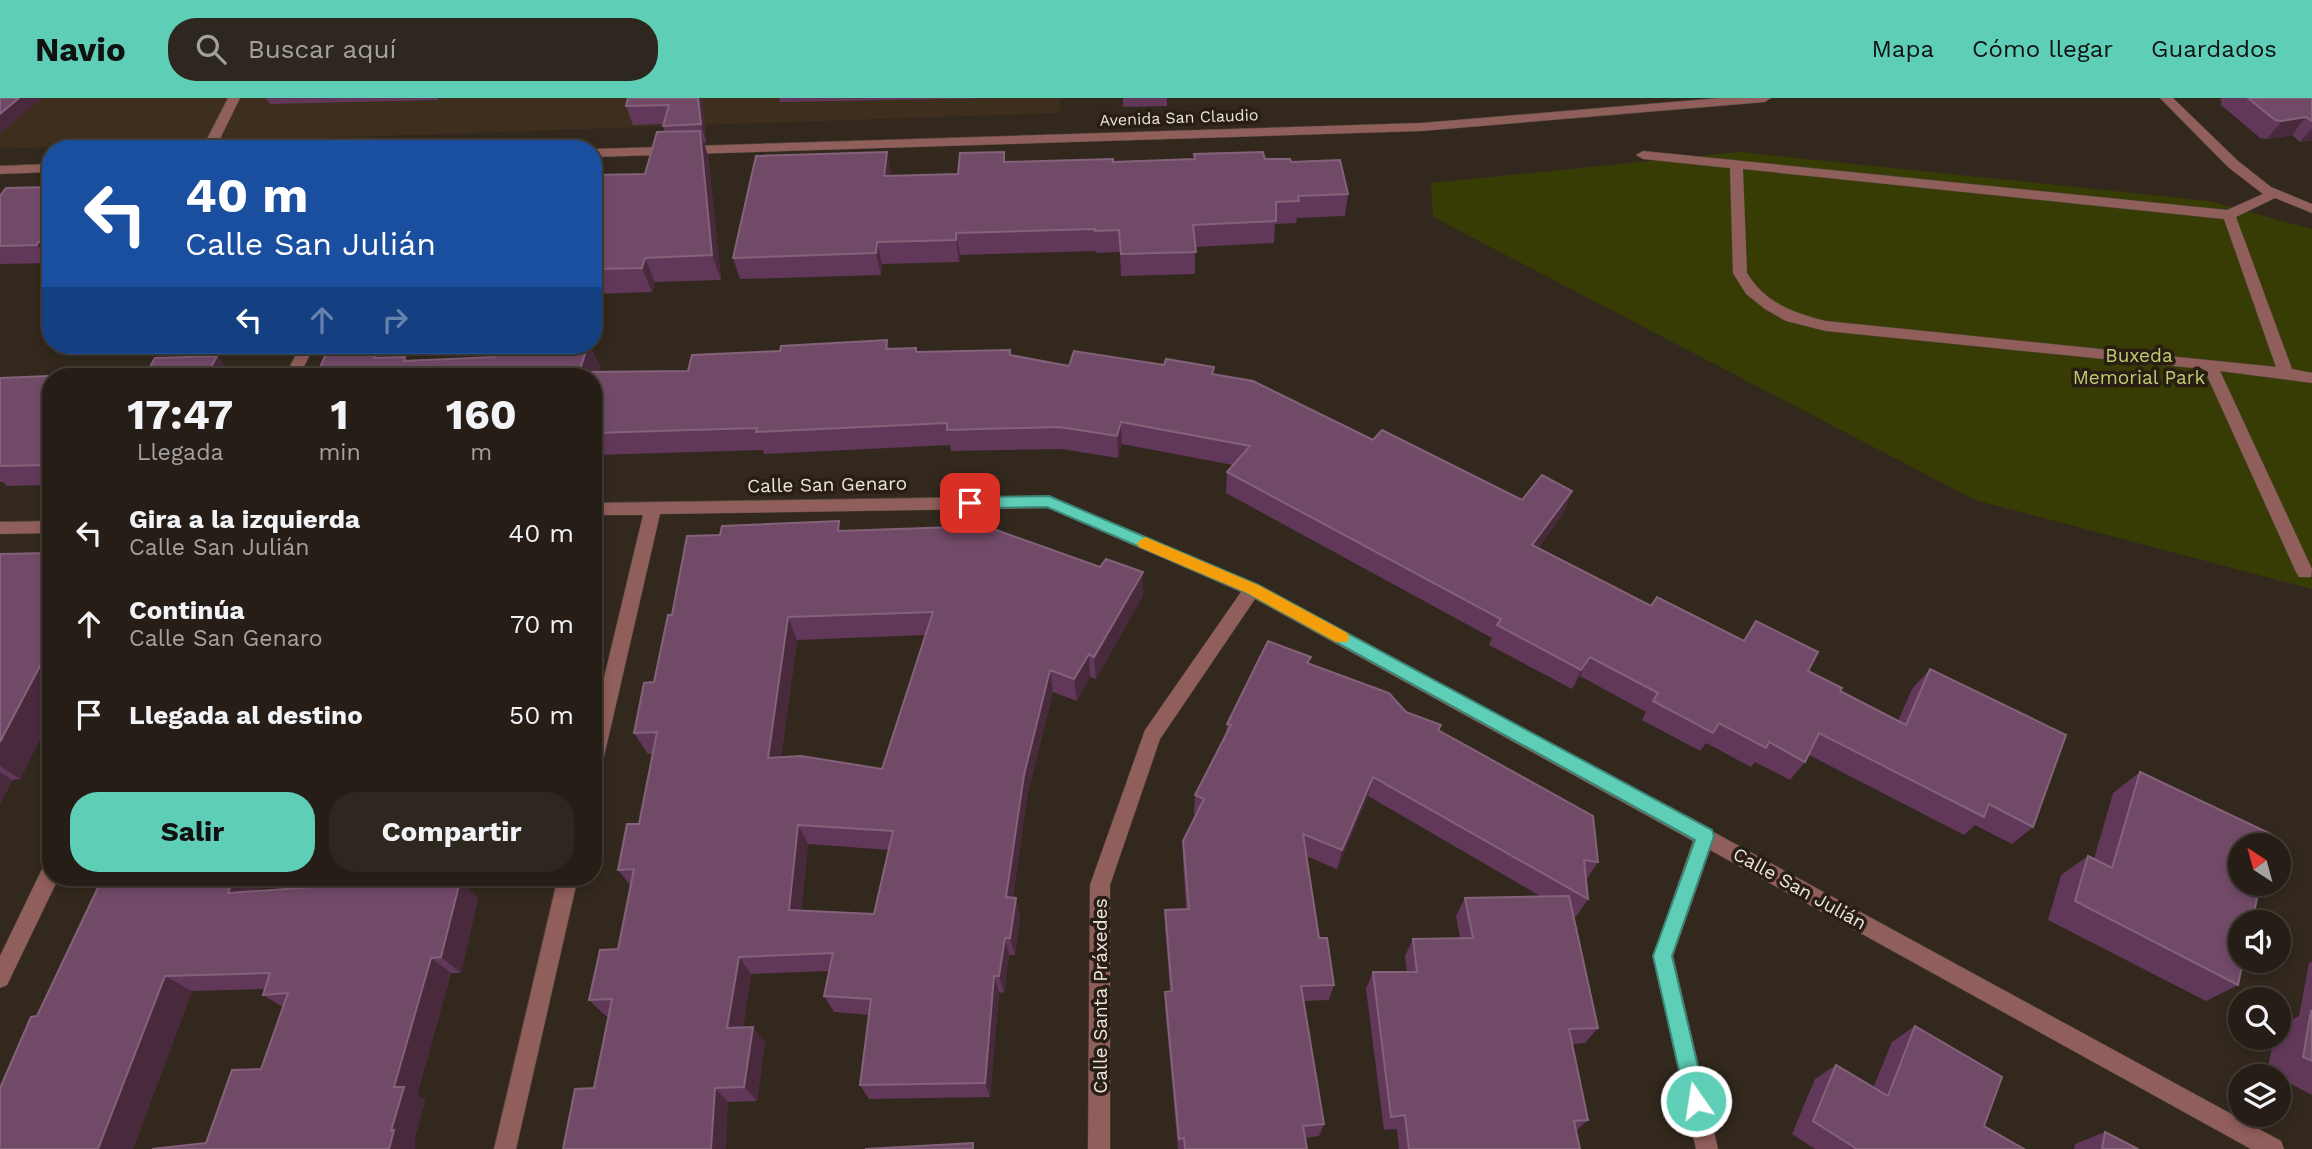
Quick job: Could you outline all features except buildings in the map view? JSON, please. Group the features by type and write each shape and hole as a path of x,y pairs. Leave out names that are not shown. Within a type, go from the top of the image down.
{"street":[{"path":"212,140 233,98"},
{"name":"Avenida San Claudio","path":"602,153 1421,127 1765,98"},
{"path":"2166,98 2233,164 2273,194 2312,209"},
{"path":"1643,155 2229,215 2273,194"},
{"path":"1736,165 1740,273 1751,291 1770,306 1791,317 1826,326 2312,378"},
{"path":"0,170 42,168"},
{"path":"2229,215 2286,374"},
{"path":"2210,365 2305,572"},
{"name":"Calle San Genaro","path":"602,509 1049,502 1252,589"},
{"path":"602,726 653,507"},
{"path":"0,528 42,527"},
{"name":"Calle San Julián","path":"1252,589 2273,1149"},
{"name":"Calle Santa Práxedes","path":"1099,1149 1100,885 1152,736 1252,589"},
{"path":"1705,836 1663,956 1707,1149"},
{"path":"2,969 44,886"},
{"path":"505,1149 566,886"}],"shaded area":[{"path":"0,98 1061,98 1060,113 265,140 42,140 42,148 0,149"}],"green space":[{"name":"Buxeda Memorial Park","path":"1739,152 2209,201 2312,229 2312,589 1975,500 1433,217 1431,183"}],"slow traffic":[{"path":"1145,543 1252,589 1341,638"}],"route":[{"path":"970,503 1049,502 1252,589 1705,836 1663,956 1696,1101"}]}
